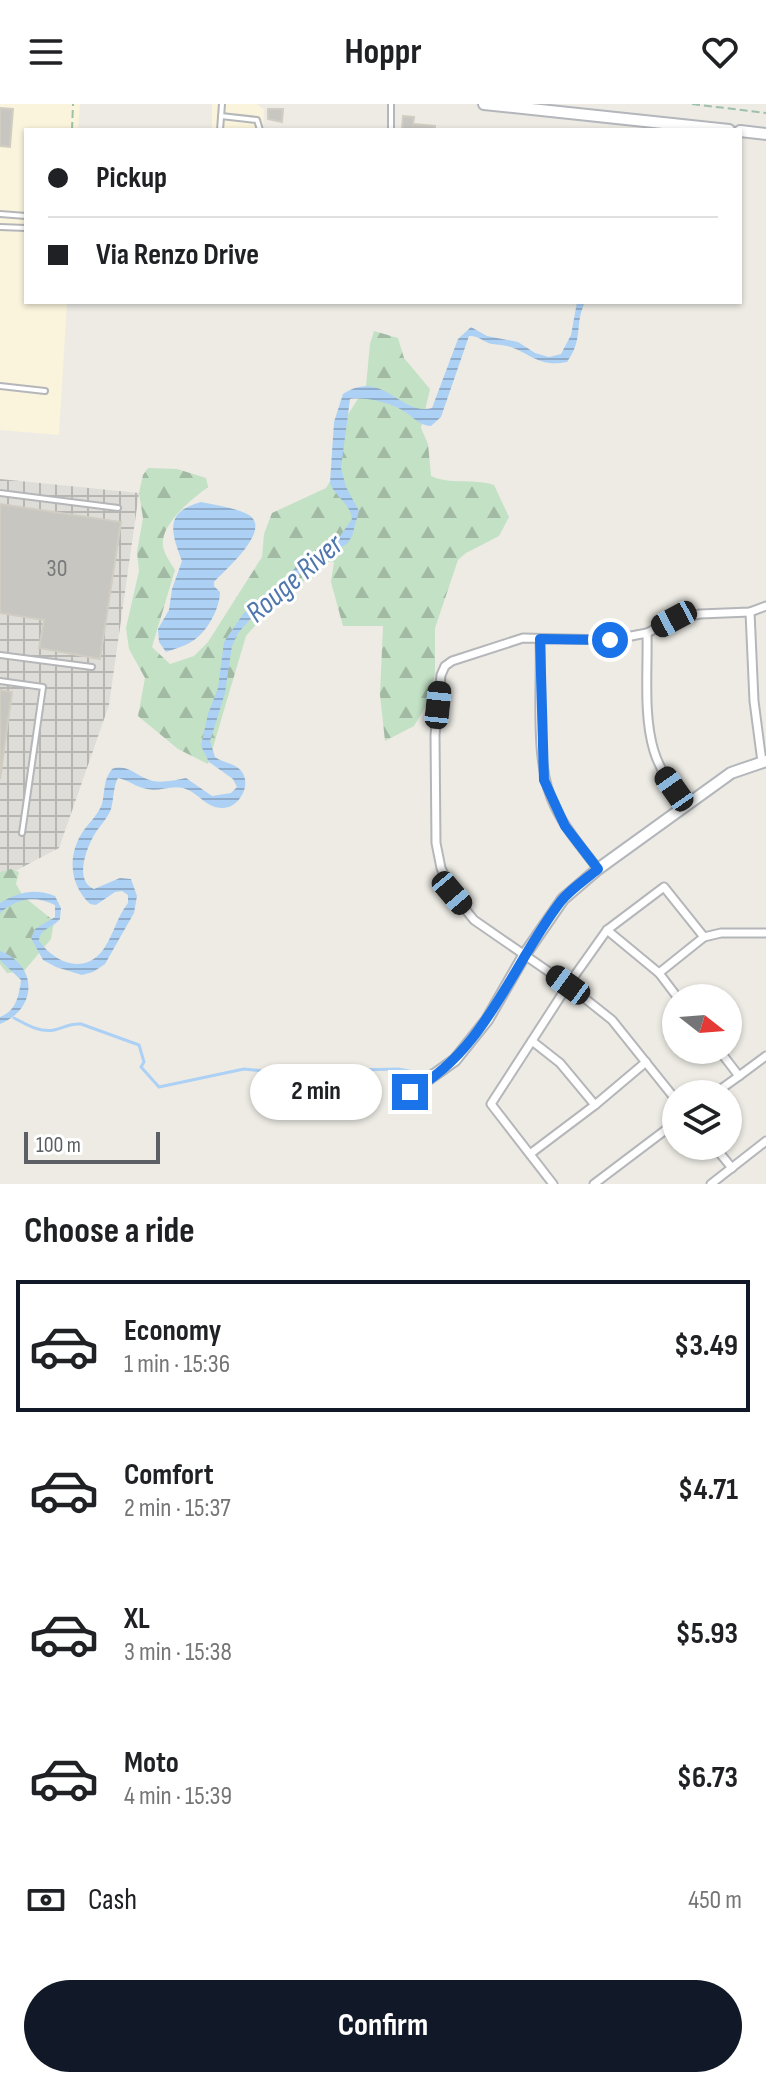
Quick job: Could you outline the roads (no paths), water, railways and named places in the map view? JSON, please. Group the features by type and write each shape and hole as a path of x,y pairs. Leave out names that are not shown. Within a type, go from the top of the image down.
{"street":[{"path":"484,104 710,128"},
{"path":"742,131 766,134"},
{"path":"662,1082 612,1020 568,985 474,920 452,893 441,868 436,843 435,735 441,675 445,666 452,661 523,638 610,640 647,633 674,619 700,614 750,612 766,606"},
{"path":"410,1092 455,1060 487,1020 525,954 563,899 598,869 731,773 764,762 754,701 750,612"},
{"path":"647,633 653,749 663,773 685,805"},
{"path":"540,639 544,780 565,826 598,869"},
{"path":"553,1184 491,1104 607,930 664,887 704,937"},
{"path":"607,930 659,973 667,984"},
{"path":"659,973 704,937 721,933 766,933"},
{"path":"532,1041 560,1063 595,1105"},
{"path":"733,1080 766,1056"},
{"path":"530,1154 646,1062"},
{"path":"730,1064 739,1076"},
{"path":"594,1184 662,1133"},
{"path":"711,1184 766,1141"},
{"path":"725,1160 732,1168"}],"lane":[{"path":"220,128 222,104"},
{"path":"391,104 391,128"},
{"path":"221,116 257,120 259,128"},
{"path":"0,214 24,216"},
{"path":"0,227 24,228"},
{"path":"0,386 45,391"},
{"path":"0,493 118,508"},
{"path":"0,655 92,667"},
{"path":"0,681 43,687 22,833"}],"water":[{"name":"Rouge River","path":"577,304 584,304 575,346 567,362 543,362 511,347 469,336 441,417 431,426 419,423 390,405 370,399 350,399 341,468 346,487 359,511 352,536 347,544 317,561 270,597 238,633 232,646 225,693 210,741 215,757 242,772 245,784 242,796 233,805 222,808 183,788 151,790 118,778 111,809 87,850 83,873 88,885 94,889 120,878 131,879 137,896 134,913 105,964 93,972 82,975 43,960 31,938 35,929 55,917 55,905 26,900 0,913 0,903 27,892 55,896 61,908 60,919 44,931 39,941 61,960 79,964 95,958 103,950 128,903 128,895 122,891 115,892 96,905 90,904 74,878 75,849 101,807 112,769 128,769 157,782 186,778 212,796 231,793 237,787 233,779 209,762 201,746 218,688 224,642 243,614 307,558 338,539 352,519 349,509 330,483 334,422 343,394 369,386 381,389 411,406 432,408 458,339 471,327 487,336 518,342 535,353 549,357 561,354 571,335"},
{"path":"201,502 245,513 253,519 255,527 246,548 214,582 220,592 219,599 207,627 191,642 166,652 159,642 158,629 169,610 172,589 182,561 173,532 174,524 181,511"},
{"path":"0,951 22,967 28,988 21,1008 0,1024 0,1017 10,1011 16,1002 21,980 0,960"}],"waterway":[{"path":"14,1018 43,1030 81,1024 139,1045 144,1062 141,1067 159,1087 244,1069 273,1072 398,1069 425,1074"}]}
